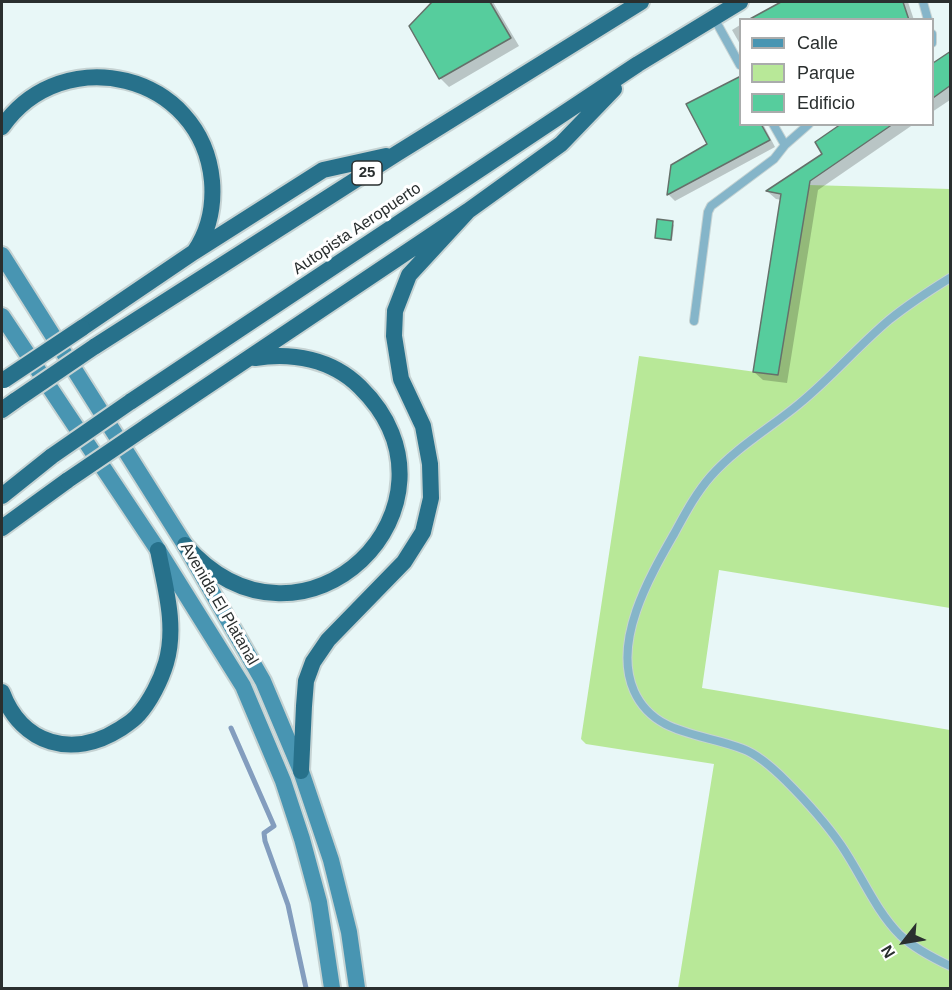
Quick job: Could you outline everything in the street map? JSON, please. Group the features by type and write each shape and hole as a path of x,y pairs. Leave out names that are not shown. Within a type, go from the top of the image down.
{"highway":[{"name":"25","path":"2,410 94,347 396,154 641,2"},
{"name":"Autopista Aeropuerto","path":"2,496 52,456 130,402 638,64 740,2"},
{"path":"2,544 4,526 68,480 468,211 561,144 638,64"},
{"path":"2,127 19,106 32,96 61,82 78,78 102,77 126,80 157,94 182,114 192,128 201,142 211,174 212,198 208,223 203,238 194,252"},
{"path":"3,381 194,252 323,170 396,154"},
{"path":"301,771 306,681 313,662 328,640 404,562 423,532 431,498 430,464 423,426 401,378 394,336 395,311 409,275 468,211"},
{"path":"185,545 211,571 244,587 270,592 298,592 315,588 348,572 374,547 392,516 399,480 395,443 380,410 356,383 325,364 289,355 253,358 238,366"},
{"path":"2,692 18,721 36,735 57,744 80,746 103,740 137,716 149,700 166,662 170,634 170,611 158,550"}],"main road":[{"name":"Avenida El Platanal","path":"2,255 185,545 263,681 319,819 342,899 357,988"},
{"name":"Avenida El Platanal","path":"2,316 158,550 243,686 284,781 319,902 332,988"}],"lane":[{"path":"923,2 927,18"},
{"path":"714,18 739,62"},
{"path":"774,126 785,145"},
{"path":"694,321 708,212 711,206 774,159 785,145 807,126"},
{"path":"951,278 918,298 888,321 800,404 735,452 711,477 688,508 657,564 636,611 629,641 628,667 634,691 649,714 673,729 745,749 777,772 814,810 841,845 886,920 902,937 922,952 951,966"}],"green space":[{"path":"809,185 950,189 950,608 719,570 702,688 950,730 950,988 678,988 714,764 586,744 581,739 639,356 778,375"}],"building":[{"path":"432,2 490,2 511,38 439,79 409,26"},
{"path":"781,2 903,2 908,18 752,18"},
{"path":"951,51 951,85 934,97 934,62"},
{"path":"739,77 739,126 762,126 770,140 667,195 671,165 707,144 686,104"},
{"path":"838,126 890,126 810,181 778,375 753,372 781,194 766,191 822,154 815,142"},
{"path":"657,219 673,221 671,240 655,238"}],"waterway":[{"path":"231,728 274,826 264,833 265,841 288,905 306,988"}]}
